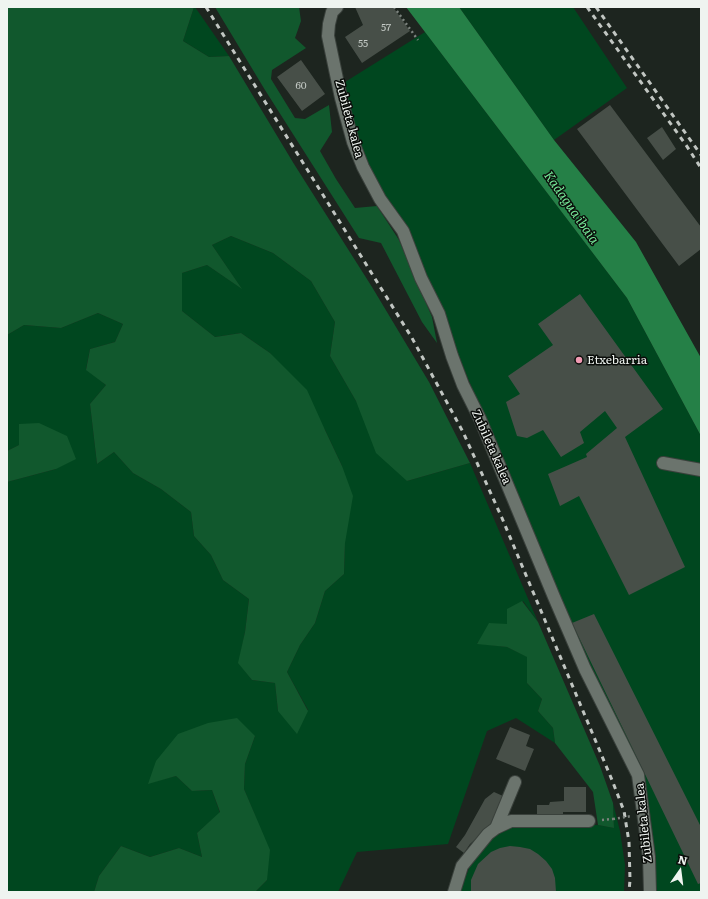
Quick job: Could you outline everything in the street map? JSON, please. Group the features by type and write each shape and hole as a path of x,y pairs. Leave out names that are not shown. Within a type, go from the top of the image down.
{"street":[{"name":"Zubileta kalea","path":"337,7 332,12 328,24 328,36 341,98 353,142 363,167 380,199 403,231 422,278 439,314 463,385 485,432 554,597 586,669 638,774 649,857 650,892"},
{"path":"663,463 701,470"},
{"path":"496,828 515,782"},
{"path":"454,892 462,866 488,834 496,828 511,821 589,821"}],"path":[{"path":"394,7 418,40"},
{"path":"613,819 632,816"}],"shaded area":[{"path":"7,7 194,7 183,41 209,57 229,56 429,382 470,463 407,481 376,453 356,401 330,356 335,322 311,281 273,253 231,236 212,245 242,289 207,265 182,273 182,311 215,337 241,333 270,353 307,390 342,466 353,496 345,543 344,574 325,591 315,623 300,645 287,672 308,711 297,734 278,711 275,683 252,680 238,663 245,632 249,599 223,580 211,555 194,536 191,512 161,489 133,473 114,452 97,464 90,404 106,385 86,370 90,349 115,342 123,324 98,313 61,328 24,325 7,335"},
{"path":"194,7 229,56 209,57 183,41"},
{"path":"215,7 299,7 301,21 295,38 306,48 272,70 271,79 295,118 305,119 329,105 332,132 320,151 355,208 377,206 399,240 432,317 437,343 422,322 381,243 359,238 265,90"},
{"path":"459,7 573,7 627,88 554,140"},
{"path":"425,32 627,298 701,436 701,892 654,892 641,771 568,621 441,313 371,180 352,124 345,82"},
{"path":"231,236 273,253 311,281 335,322 330,356 356,401 407,481 470,463 538,622 523,601 507,624 477,643 507,647 528,657 527,683 542,699 538,711 553,728 555,743 516,718 487,731 448,844 357,852 338,892 255,892 267,880 256,818 244,789 245,764 255,736 148,783 176,776 192,791 212,790 220,813 197,833 202,857 179,848 150,857 121,846 99,876 94,892 7,892 7,482 56,469 19,445 7,451 7,335 24,325 61,328 98,313 123,324 115,342 90,349 86,369 106,385 90,404 97,464 114,452 133,473 161,489 191,512 194,536 211,555 223,580 249,599 239,663 252,680 275,683 278,711 308,710 287,672 300,645 315,623 325,591 344,574 345,543 342,466 325,430 270,353 241,333 215,337 182,311 182,273 207,265 241,288 212,245"},
{"path":"39,423 67,436 76,459 56,469 7,482 7,451 19,445 19,424"},
{"path":"522,601 538,622 600,766 613,803 614,828 598,825 593,792 555,743 553,728 538,711 542,699 527,683 527,657 507,647 477,644 489,623 507,624 507,609"},
{"path":"237,718 255,736 245,764 244,789 270,850 267,880 255,892 94,892 99,876 121,846 150,857 179,848 202,857 197,833 220,812 212,790 192,791 176,776 148,784 156,761 178,734 208,723"},
{"path":"613,803 620,831 625,865 624,892 461,892 461,888 470,866 492,838 513,826 598,825 614,828"}],"water":[{"name":"Kadagua ibaia","path":"406,7 459,7 554,140 636,242 701,358 701,436 627,298"}],"building":[{"path":"355,7 393,7 410,31 362,63 345,37 363,25"},
{"path":"301,60 325,94 302,111 277,77"},
{"path":"610,105 701,227 701,249 679,266 577,129"},
{"path":"662,127 676,149 663,160 647,138"},
{"path":"580,294 663,409 625,437 685,567 629,595 579,496 560,506 548,474 587,457 586,454 617,428 605,411 580,432 584,443 561,457 543,430 527,438 517,436 506,402 520,394 508,376 553,345 538,324"},
{"path":"594,614 701,827 701,883 698,884 572,623"},
{"path":"510,727 530,735 526,746 534,749 525,771 496,759"},
{"path":"564,787 586,787 586,812 563,812 563,816 537,816 537,805 549,805 550,802 564,801"},
{"path":"494,792 503,796 490,827 470,844 464,853 456,847 465,835 485,799"},
{"path":"510,846 530,849 546,861 552,869 555,878 556,892 471,892 471,880 478,864 491,852"}],"railway":[{"path":"206,7 412,338 463,432 502,518 624,811 629,842 629,892"},
{"path":"587,7 701,168"},
{"path":"596,7 701,155"}],"place":[{"name":"Etxebarria","path":"579,360"}]}
